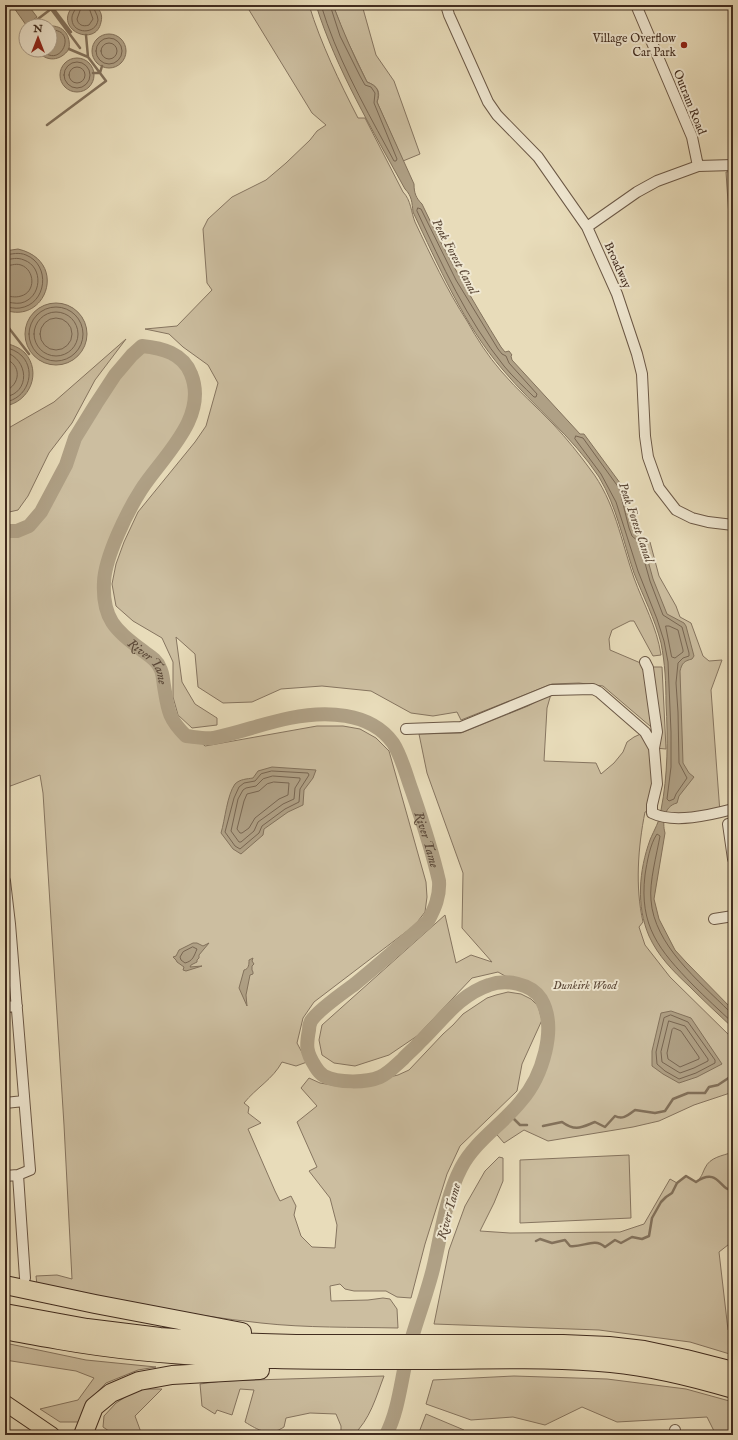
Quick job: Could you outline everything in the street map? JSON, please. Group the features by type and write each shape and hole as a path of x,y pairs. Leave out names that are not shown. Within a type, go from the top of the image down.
{"highway":[{"path":"5,1285 232,1331 296,1352"},
{"path":"5,1313 87,1328 160,1337 226,1342 296,1352 496,1352 563,1344 609,1346 644,1350 733,1371"},
{"path":"5,1330 99,1347 158,1354 222,1358 296,1352 496,1352 566,1360 611,1363 666,1372 733,1389"},
{"path":"83,1435 94,1407 111,1393 139,1381 296,1352"}],"main road":[{"path":"5,1403 52,1435"}],"street":[{"name":"Broadway","path":"446,5 457,35 488,102 497,115 538,157 587,227 617,294 642,374 646,443 653,474 659,488 676,510 692,518 708,522 733,525"},
{"name":"Outram Road","path":"636,5 692,137 698,166"},
{"path":"587,227 641,189 657,181 698,166 733,165"},
{"path":"645,662 648,668 657,732 654,748 657,784 651,810 652,813 671,818 707,816 733,810"},
{"path":"406,729 461,727 551,690 592,689 599,692 645,732 654,748"},
{"path":"728,824 733,859"},
{"path":"5,881 30,1170 18,1175 5,1176"},
{"path":"714,919 733,916"},
{"path":"5,1008 17,1006"},
{"path":"5,1103 24,1102"},
{"path":"18,1175 25,1278"}],"green space":[{"name":"Dunkirk Wood","path":"246,5 309,5 337,76 358,118 365,118 408,199 415,222 440,273 475,334 501,371 554,425 573,447 599,481 606,494 634,578 653,625 661,655 653,656 634,621 630,621 612,630 609,639 610,650 650,667 662,667 666,749 655,748 651,810 645,812 643,825 639,853 638,881 643,922 639,927 645,945 670,977 733,1039 733,1092 694,1105 659,1121 633,1127 548,1141 524,1130 504,1143 492,1129 516,1107 535,1081 546,1049 549,1027 548,1016 544,1004 537,994 498,972 472,978 417,1036 389,1055 355,1066 334,1063 322,1055 319,1040 322,1025 445,915 456,963 471,955 492,962 462,928 463,873 427,773 419,734 461,733 528,706 551,694 547,708 544,761 596,763 601,774 614,763 623,752 627,742 634,737 645,732 654,747 657,732 603,686 579,683 552,684 461,720 457,712 433,716 411,713 371,691 322,686 281,689 252,702 223,703 198,687 195,654 176,637 182,682 195,704 217,718 217,725 192,728 178,715 173,697 173,662 162,638 133,621 116,606 112,584 116,564 124,542 138,512 195,442 206,426 218,383 208,365 183,347 169,334 145,329 177,326 212,290 207,283 203,229 208,219 232,197 266,180 310,140 317,131 326,125 312,113"},
{"path":"333,5 362,5 376,55 394,81 420,154 403,161 377,102 379,95 378,90 374,85 367,82 344,34"},
{"path":"733,171 733,247 731,247 726,172"},
{"path":"126,339 95,380 72,423 49,453 28,496 18,510 5,513 5,430 54,402"},
{"path":"142,346 164,350 177,356 183,361 191,374 195,390 194,406 189,421 181,436 150,477 129,510 112,548 105,572 104,582 105,606 108,615 118,630 125,637 153,658 161,670 168,707 172,719 186,736 195,737 205,746 317,726 343,726 360,729 376,738 389,751 426,882 427,897 425,912 415,925 314,1002 303,1018 297,1043 307,1062 296,1066 282,1062 274,1073 244,1103 249,1107 248,1113 261,1123 248,1129 280,1201 291,1196 296,1206 294,1215 301,1236 312,1247 335,1248 337,1225 330,1198 309,1171 317,1167 297,1122 317,1106 301,1088 309,1078 320,1083 332,1085 360,1084 398,1075 409,1070 463,1014 487,998 508,992 521,994 531,999 538,1006 542,1020 522,1064 517,1091 460,1146 447,1174 425,1244 411,1298 397,1297 386,1291 354,1291 345,1289 340,1284 330,1286 331,1301 383,1298 390,1299 397,1309 398,1328 312,1327 233,1320 37,1285 36,1276 57,1275 72,1279 43,793 40,775 5,788 5,531 17,531 29,526 41,512 66,465 75,438 115,375"},
{"path":"650,542 659,576 676,606 680,617 691,623 703,656 709,661 722,660 711,690 720,813 662,816 665,806 673,656 633,546"},
{"path":"733,1152 733,1241 719,1252 728,1330 733,1333 733,1355 690,1342 599,1330 434,1324 449,1250 465,1206 485,1171 499,1157 503,1158 503,1181 480,1231 510,1233 620,1232 644,1224 670,1179 677,1183 686,1176 696,1182 701,1177 710,1161"},
{"path":"629,1155 631,1218 520,1223 520,1160"},
{"path":"5,1343 86,1360 156,1367 138,1370 106,1383 87,1403 79,1422 60,1422 40,1409 78,1400 94,1378 76,1371 5,1360"},
{"path":"384,1376 368,1415 353,1435 341,1435 341,1426 336,1414 310,1413 286,1418 284,1427 273,1432 254,1428 245,1422 254,1390 240,1389 232,1415 217,1410 215,1414 202,1406 200,1384 222,1381"},
{"path":"514,1376 607,1379 686,1389 733,1402 733,1435 716,1435 707,1417 617,1422 582,1407 545,1425 513,1417 471,1420 426,1404 433,1380"},
{"path":"138,1389 162,1389 135,1416 142,1435 117,1434 103,1427 104,1416 116,1403"},
{"path":"426,1414 464,1430 462,1435 418,1435"}],"water":[{"path":"12,5 28,5 37,17 36,18 21,18"},
{"path":"74,5 95,5 97,7 102,17 97,30 91,34 84,35 77,33 71,28 68,22 68,14"},
{"path":"316,5 333,5 367,82 376,87 378,92 377,102 414,184 415,193 459,276 501,347 505,352 509,351 512,355 512,360 580,434 584,434 623,487 623,493 633,527 636,534 642,539 653,579 667,614 684,623 686,626 694,656 692,659 684,663 680,671 683,763 689,773 694,777 679,796 677,803 669,807 665,815 665,833 654,899 659,919 675,950 733,1010 733,1028 666,963 649,936 642,913 640,888 643,863 660,814 666,770 667,730 665,673 661,643 652,616 634,573 611,500 599,477 577,448 503,370 476,334 464,314 442,273 413,212 409,194 356,99 334,53"},
{"path":"58,27 65,32 69,40 69,49 58,58"},
{"path":"106,34 112,34 121,39 125,45 125,57 121,63 112,68 106,68 97,63 92,54 92,48 97,39"},
{"path":"77,58 89,63 94,75 89,87 77,92 65,87 60,75 65,63"},
{"path":"18,249 34,256 43,266 47,278 46,290 41,300 32,308 19,312 5,310 5,251"},
{"path":"56,303 73,308 78,312 82,317 87,334 82,351 78,356 73,360 56,365 39,360 34,356 30,351 25,334 30,317 34,312 39,308"},
{"path":"5,343 13,345 25,353 33,369 33,377 31,385 21,399 5,406"},
{"path":"272,767 316,770 313,778 304,790 303,805 288,812 264,829 263,835 241,854 233,849 221,833 230,794 237,782 253,778 258,771"},
{"path":"193,943 203,946 209,943 199,955 197,962 190,967 202,966 186,971 183,970 184,967 173,957 176,956 179,950"},
{"path":"253,958 253,974 250,975 246,995 247,1006 239,988 244,970 249,965 249,960"},
{"path":"671,1011 691,1018 722,1064 697,1077 679,1083 652,1066 652,1051 661,1013"}],"waterway":[{"path":"57,5 53,8 71,32"},
{"path":"39,18 51,9 58,18"},
{"path":"58,18 80,48"},
{"path":"47,125 106,81 88,57 86,35"},
{"path":"69,49 88,57"},
{"path":"93,73 100,73 102,66"},
{"path":"5,323 29,354"},
{"name":"River Tame","path":"5,531 17,531 29,526 41,512 66,465 75,438 115,375 132,355 142,346 164,350 177,356 183,361 191,374 195,390 194,406 189,421 181,436 150,477 129,510 112,548 105,572 104,582 105,606 108,615 118,630 125,637 153,658 159,665 172,719 186,736 213,738 280,720 317,714 331,714 359,719 383,732 393,743 401,760 427,835 439,881 439,892 428,921 383,961 325,1007 311,1021 307,1045 308,1053 312,1061 320,1073 330,1078 344,1081 374,1079 392,1069 452,1009 478,989 502,982 517,984 531,989 541,999 546,1011 548,1024 548,1038 541,1066 529,1091 514,1110 481,1141 461,1168 447,1205 433,1269 408,1352 397,1405 386,1435"},
{"path":"543,1126 562,1122 571,1127 579,1128 595,1122 605,1127 615,1116 623,1117 635,1110 655,1113 665,1111 673,1099 688,1093 705,1093 709,1087 718,1085 733,1075"},
{"path":"509,1114 520,1125 527,1125"},
{"path":"536,1241 540,1239 552,1243 565,1240 570,1246 597,1243 605,1247 615,1240 621,1243 632,1237 642,1239 649,1236 652,1218 661,1202 672,1193 677,1183 686,1176 696,1182 704,1178 714,1178 729,1190 733,1190"}],"place":[{"name":"Village Overflow Car Park","path":"684,45"}],"water label":[{"name":"Peak Forest Canal","path":"456,256"},
{"name":"Peak Forest Canal","path":"637,522"}]}
